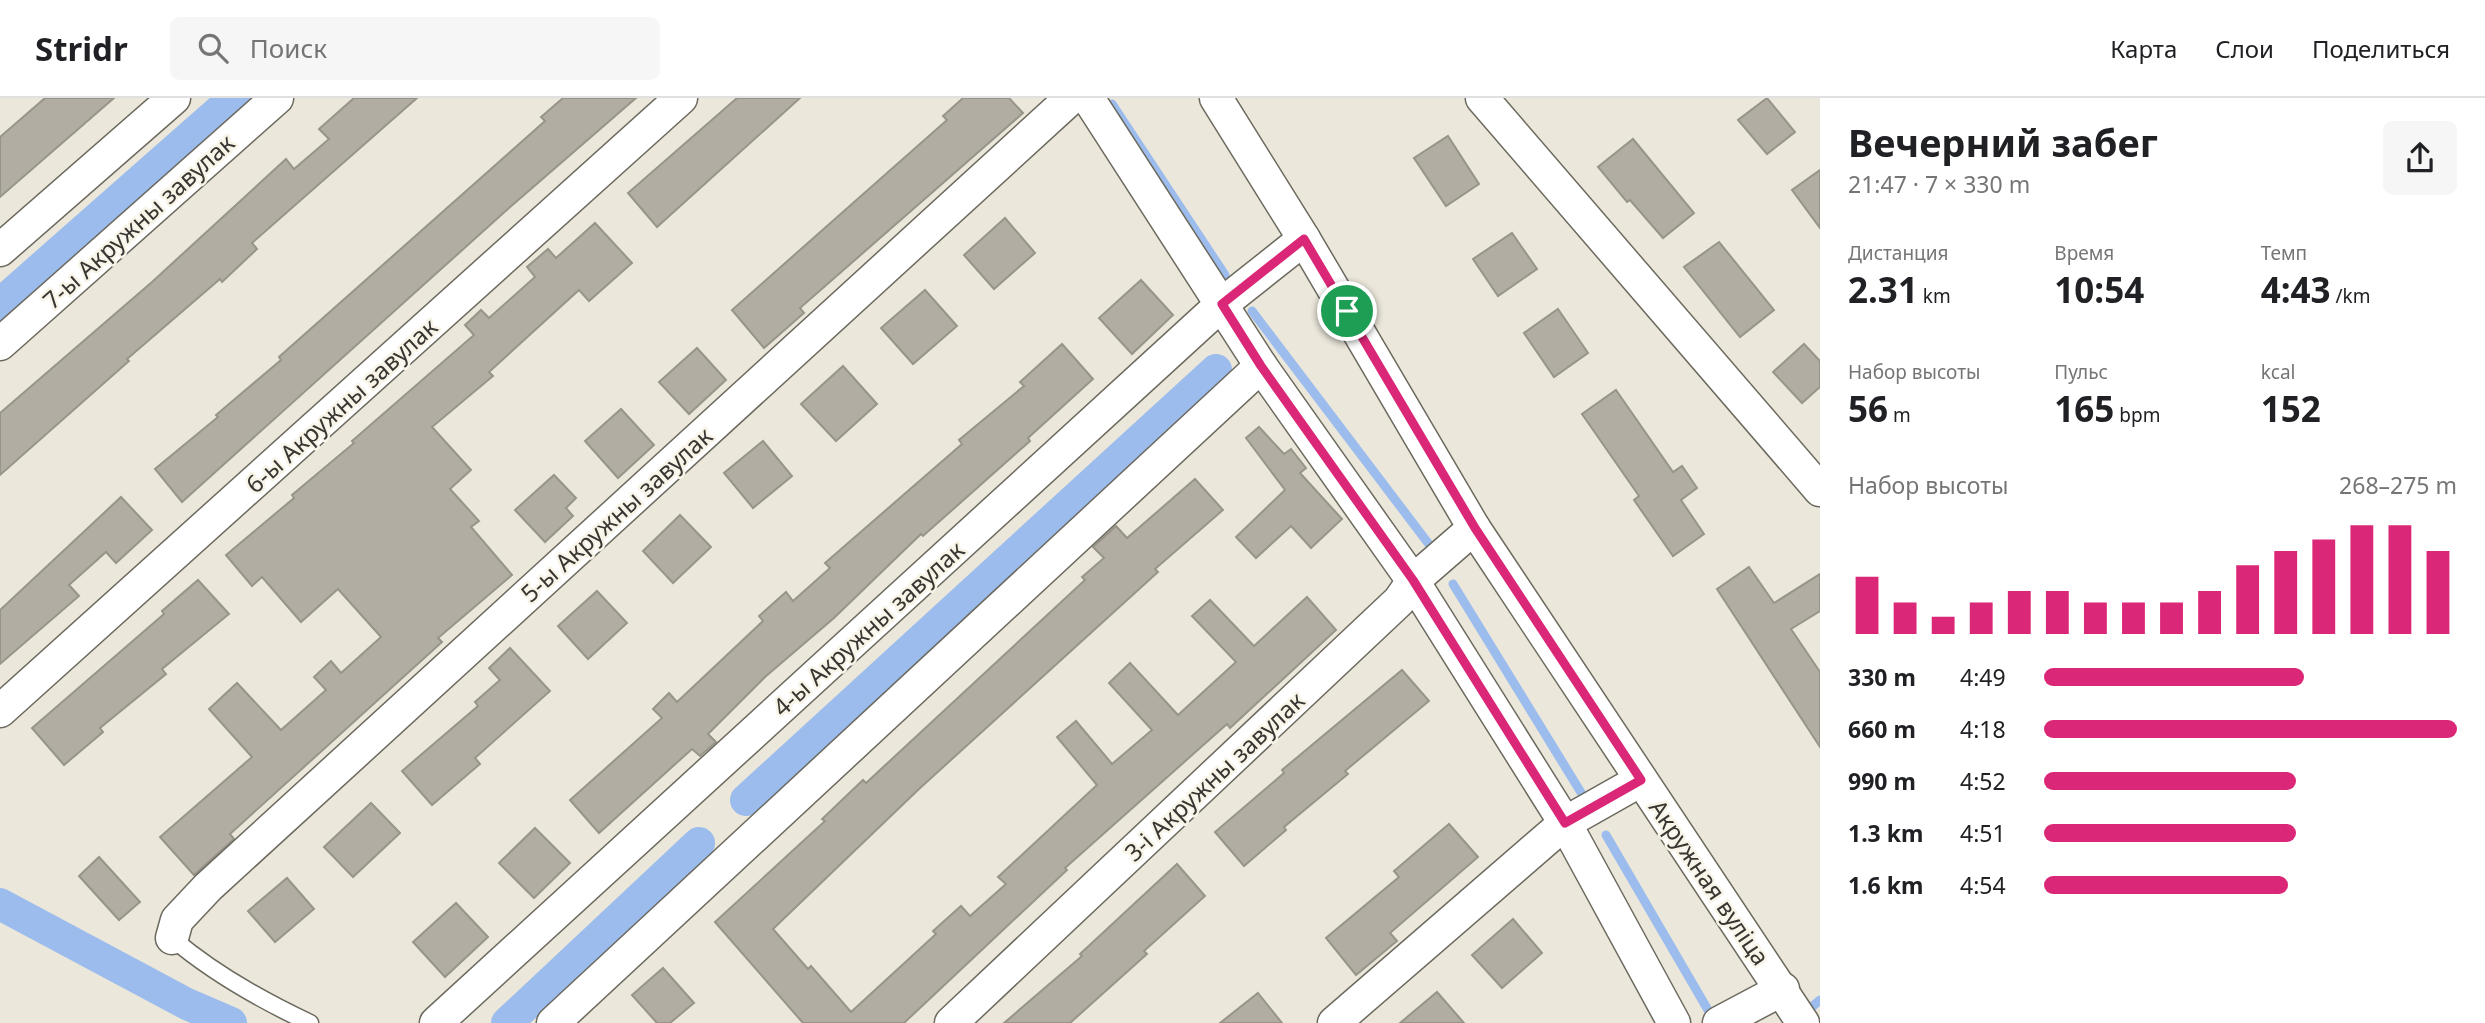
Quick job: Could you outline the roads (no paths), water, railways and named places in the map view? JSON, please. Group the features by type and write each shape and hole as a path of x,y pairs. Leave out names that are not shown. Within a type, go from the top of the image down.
{"street":[{"path":"0,250 174,98"},
{"name":"7-ы Акружны завулак","path":"0,344 277,98"},
{"name":"6-ы Акружны завулак","path":"0,711 681,98"},
{"name":"5-ы Акружны завулак","path":"173,938 177,920 208,887 1071,98"},
{"path":"1088,98 1261,366 1413,580 1565,823 1674,1023"},
{"name":"Акружная вуліца","path":"1216,98 1304,239 1475,528 1783,989 1803,1023"},
{"path":"1482,98 1820,490"},
{"name":"4-ы Акружны завулак","path":"436,1023 1222,304 1304,239"},
{"path":"553,1023 1261,366"},
{"name":"3-і Акружны завулак","path":"951,1023 1399,601 1413,580 1475,528"},
{"path":"1334,1023 1565,823 1641,780"},
{"path":"1719,1023 1783,989"}],"lane":[{"path":"173,938 194,957 255,997 310,1023"}],"waterway":[{"path":"0,304 234,98"},
{"path":"1112,104 1225,275"},
{"path":"1252,311 1428,543"},
{"path":"746,800 1216,370"},
{"path":"1453,584 1585,799"},
{"path":"1606,835 1708,1010"},
{"path":"507,1023 699,843"},
{"path":"0,904 187,1004 231,1023"},
{"path":"1813,1006 1820,1000"}]}
